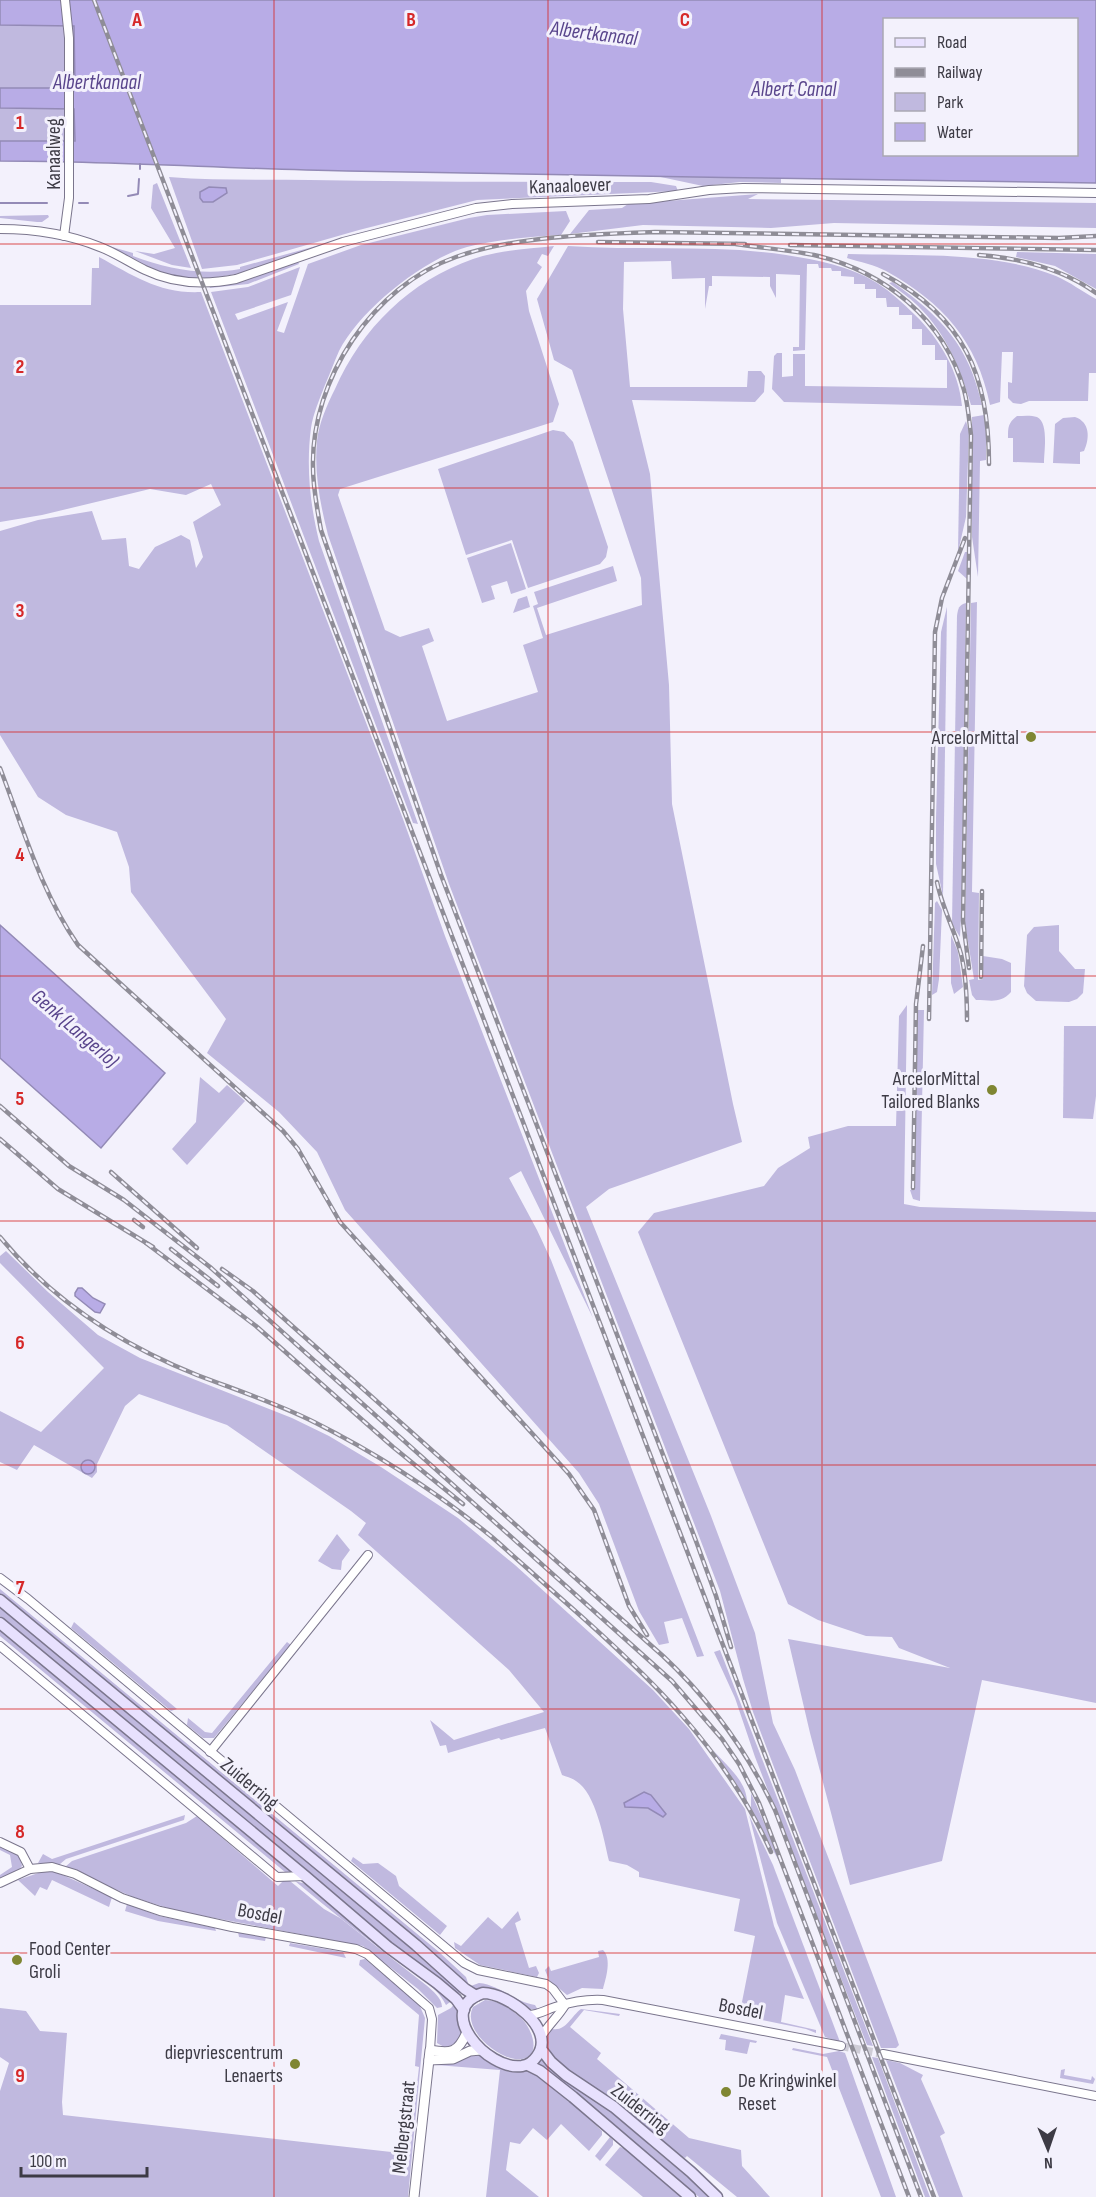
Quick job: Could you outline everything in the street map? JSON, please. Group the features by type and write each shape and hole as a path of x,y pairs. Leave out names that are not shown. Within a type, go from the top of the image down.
{"main road":[{"name":"Zuiderring","path":"0,1600 476,1996"},
{"name":"Zuiderring","path":"0,1623 388,1947 437,1983 464,2010"},
{"path":"467,2032 463,2021 464,2010 476,1996 490,1993 513,2003 528,2014 541,2037 541,2049 528,2065"},
{"name":"Zuiderring","path":"467,2032 481,2050 504,2063 517,2066 528,2065 540,2071 690,2197"},
{"name":"Zuiderring","path":"541,2049 551,2062 566,2075 614,2107 717,2197"}],"street":[{"name":"Kanaalweg","path":"64,236 69,209 69,38 65,0"},
{"name":"Kanaaloever","path":"0,229 43,231 64,236 112,252 146,270 170,279 219,282 236,279 343,242 476,207 649,199 709,190 743,188 1096,193"},
{"name":"Zuiderring","path":"210,1752 368,1554"},
{"name":"Zuiderring","path":"0,1578 464,1962 478,1970 546,1984 553,1989 565,2005"},
{"path":"0,1646 277,1877 305,1876"},
{"path":"0,1842 21,1852 30,1869 0,1883"},
{"name":"Bosdel","path":"30,1869 44,1866 59,1868 122,1898 160,1911 232,1927 356,1949 367,1954 426,2004 432,2019 429,2055"},
{"name":"Bosdel","path":"528,2014 542,2013 589,1999 603,2000 841,2046"},
{"path":"541,2037 565,2005"},
{"path":"429,2055 451,2052 459,2048 467,2032"},
{"path":"429,2055 453,2059 470,2051 481,2050"},
{"path":"883,2054 1096,2096"},
{"name":"Melbergstraat","path":"414,2197 429,2055"}],"green space":[{"path":"0,25 74,26 75,88 0,88"},
{"path":"0,108 75,109 75,141 0,141"},
{"path":"656,176 781,178 781,183 740,182 703,186"},
{"path":"169,177 438,182 651,182 676,186 678,191 477,200 359,230 237,265 202,269"},
{"path":"157,183 191,268 172,265 135,251 154,254 175,248 151,208 153,185"},
{"path":"758,194 748,199 1096,203 1096,228 834,223 771,228 643,225 570,234 589,210 622,208 628,204"},
{"path":"566,211 570,221 561,235 502,240 467,247 431,263 394,288 349,335 337,355 313,417 309,471 313,513 319,541 418,824 413,823 211,292 248,287 300,267 291,295 235,314 238,320 288,302 277,331 284,333 308,264 361,245 469,218"},
{"path":"48,215 49,217 42,222 0,218 0,216"},
{"path":"334,241 246,272 200,278 177,276 155,270 105,245 159,264 186,270 213,272 240,269 240,267"},
{"path":"554,246 548,256 542,254 537,263 542,267 526,291 529,311 559,404 553,422 340,489 338,495 385,630 400,637 429,628 434,641 422,646 447,721 538,692 523,645 543,638 533,606 538,604 534,592 613,566 617,581 537,608 546,635 642,605 641,578 572,370 554,360 537,299 568,246 759,252 821,262 856,272 887,290 924,324 947,357 960,393 962,406 784,402 772,389 774,356 777,353 782,353 782,377 793,376 793,354 805,354 805,386 947,388 947,360 935,360 935,345 922,345 922,329 912,329 912,315 899,315 899,307 887,307 886,298 876,298 876,289 865,289 865,284 854,284 854,277 841,276 841,271 819,268 818,264 807,264 805,350 793,351 793,347 799,347 800,275 776,274 776,298 770,286 770,277 712,276 712,286 709,286 705,309 705,278 672,279 671,261 624,262 623,309 630,387 747,387 748,371 761,371 765,376 764,392 755,402 632,400 650,474 669,685 672,804 742,1142 609,1189 586,1207 711,1516 755,1633 773,1723 795,1770 896,2036 899,2045 896,2048 881,2048 753,1712 720,1591 449,884 328,535 320,500 316,453 321,421 346,367 374,327 409,294 450,268 493,254"},
{"path":"1017,252 1096,254 1096,289 1055,266 1016,257"},
{"path":"848,254 954,256 1006,262 1056,276 1096,299 1096,373 1089,373 1088,401 1013,403 1008,398 1008,382 1012,383 1013,352 1002,352 1000,402 990,405 976,362 966,343 941,311 906,283 882,269 847,258"},
{"path":"99,257 160,287 186,292 201,292 403,819 445,936 593,1318 521,1171 509,1178 551,1260 704,1656 697,1657 682,1618 664,1622 669,1643 659,1645 639,1611 599,1504 579,1473 345,1210 317,1152 279,1112 207,1053 226,1019 131,892 129,867 117,832 66,815 38,797 0,735 0,531 38,520 92,511 102,540 126,538 129,566 139,569 155,547 181,535 190,540 196,568 203,557 193,522 221,505 211,484 186,495 150,489 42,515 0,522 0,305 91,305 92,268 99,268"},
{"path":"298,262 299,264 248,284 210,288 209,286 232,283"},
{"path":"893,282 926,308 951,334 969,365 982,405 971,405 957,365 944,339 928,316 889,283"},
{"path":"984,415 986,460 980,461 978,577 972,537 972,417"},
{"path":"1017,416 1035,416 1041,420 1045,438 1044,463 1013,462 1013,438 1008,438 1008,431 1010,423"},
{"path":"1075,417 1084,423 1088,436 1084,451 1080,452 1080,464 1053,463 1055,424 1063,418"},
{"path":"966,421 969,432 966,517 958,552 960,434"},
{"path":"553,430 564,432 573,442 608,547 606,557 600,564 528,588 512,540 466,555 438,469"},
{"path":"511,543 526,589 511,594 507,581 491,586 495,599 482,603 467,558"},
{"path":"965,552 967,552 967,579 958,571"},
{"path":"527,596 530,607 513,613 518,599"},
{"path":"977,602 972,892 979,893 978,980 983,979 983,956 1011,963 1011,992 995,1001 976,1000 972,995 969,980 974,979 965,923 971,603"},
{"path":"966,603 960,937 952,924 957,616 959,607"},
{"path":"947,607 943,896 936,864 936,819 941,632"},
{"path":"937,901 942,910 939,979 937,992 932,995 935,903"},
{"path":"1059,925 1059,951 1075,969 1085,969 1083,993 1077,999 1069,1002 1036,1001 1027,993 1024,986 1027,935 1034,927"},
{"path":"951,935 958,952 963,987 954,994 951,983"},
{"path":"907,1005 904,1204 920,1207 1096,1212 1096,1703 982,1680 942,1861 850,1885 788,1639 950,1668 899,1648 892,1637 866,1636 818,1620 788,1604 638,1232 654,1213 764,1186 778,1168 810,1148 808,1137 848,1126 896,1126 899,1016"},
{"path":"917,1010 924,1010 920,1201 913,1199 910,1190 915,1189"},
{"path":"1064,1026 1096,1026 1096,1096 1093,1119 1063,1118"},
{"path":"200,1077 219,1093 227,1085 245,1101 187,1165 172,1149 196,1122"},
{"path":"6,1251 48,1292 98,1335 140,1358 292,1418 329,1436 458,1518 515,1565 653,1690 689,1729 745,1809 774,1926 804,1999 785,1995 781,2022 816,2030 816,2033 737,2015 741,2007 755,1936 734,1931 740,1899 639,1877 639,1872 627,1865 609,1861 594,1806 583,1787 571,1778 562,1775 545,1728 448,1753 446,1745 440,1746 430,1720 454,1740 544,1712 509,1670 358,1535 366,1523 351,1511 227,1425 139,1394 125,1406 97,1464 97,1472 92,1478 34,1445 17,1470 0,1462 0,1411 41,1432 104,1368 0,1263 0,1256"},
{"path":"337,1534 350,1550 342,1561 341,1570 332,1569 318,1561"},
{"path":"0,1589 439,1952 466,1977 468,1983 466,1985 363,1895 0,1594"},
{"path":"0,1606 462,1990 457,1996 406,1957 227,1803 0,1616"},
{"path":"74,1622 177,1709 171,1711 71,1628"},
{"path":"0,1630 290,1873 285,1872 0,1636"},
{"path":"287,1642 291,1645 214,1738 203,1738 187,1725 188,1718 205,1732 212,1733"},
{"path":"720,1650 873,2046 867,2045 755,1757 735,1698 714,1652"},
{"path":"712,1749 739,1780 747,1802"},
{"path":"751,1793 781,1861 780,1863 751,1809"},
{"path":"185,1815 184,1820 66,1859 60,1864 38,1863 43,1854 52,1859"},
{"path":"749,1815 773,1865 840,2042 825,2037 777,1923"},
{"path":"197,1816 278,1886 284,1880 290,1881 426,1985 439,1998 442,2007 437,2008 418,1989 363,1946 177,1911 133,1897 65,1867 72,1861 186,1823"},
{"path":"0,1846 18,1855 22,1866 18,1871 0,1879 0,1875 12,1867 10,1855 0,1850"},
{"path":"353,1857 363,1864 378,1863 396,1876 399,1886 447,1926 440,1935 351,1861"},
{"path":"47,1870 112,1897 109,1907 52,1880 47,1890 40,1887 35,1896 18,1880"},
{"path":"295,1881 306,1884 394,1956 453,2000 446,2005 436,1990 423,1979 356,1930"},
{"path":"127,1904 159,1916 215,1928 216,1931 158,1921 125,1911"},
{"path":"518,1911 521,1920 515,1923 529,1968 536,1966 539,1973 537,1977 480,1965 455,1948 454,1942 461,1946 488,1917 502,1929"},
{"path":"238,1932 266,1937 265,1941 239,1937"},
{"path":"290,1943 343,1952 346,1958 289,1946"},
{"path":"603,1950 608,1963 603,1989 582,1988 567,1995 549,1980 545,1970 549,1966 551,1971 599,1957 598,1951"},
{"path":"365,1959 419,2004 425,2018 408,2197 0,2197 0,2091 9,2063 0,2057 0,2008 26,2011 40,2031 67,2033 63,2115 409,2154 419,2067 415,2066 419,2015 359,1965 360,1960"},
{"path":"479,1983 487,1984 521,2001 535,2005 538,2010 529,2009 468,1987"},
{"path":"485,2000 505,2006 526,2024 534,2045 530,2056 524,2059 507,2057 482,2040 472,2024 471,2015 473,2007"},
{"path":"456,2002 461,2019 460,2036 454,2045 444,2047 437,2043 438,2015 451,2008"},
{"path":"581,2009 620,2014 619,2016 584,2010 570,2027 601,2053 597,2059 689,2138 741,2150 742,2166 770,2197 737,2197 687,2156 685,2158 675,2154 549,2054 546,2039 549,2028 563,2027"},
{"path":"721,2034 757,2041 756,2043 750,2042 747,2054 725,2050 726,2040 719,2039"},
{"path":"793,2048 823,2054 839,2051 845,2053 896,2197 881,2197 827,2057 792,2050"},
{"path":"475,2052 531,2069 559,2090 602,2131 602,2135 589,2151 561,2124 547,2140 533,2128 520,2144 510,2142 506,2170 539,2197 486,2197 500,2070 436,2065"},
{"path":"542,2055 630,2123 649,2145 711,2197 699,2197 535,2063"},
{"path":"872,2057 878,2058 930,2197 925,2197"},
{"path":"886,2060 900,2063 923,2075 921,2079 945,2133 940,2136 963,2197 939,2197"},
{"path":"1065,2069 1064,2075 1091,2080 1092,2076 1095,2079 1093,2084 1060,2078 1061,2070"},
{"path":"610,2137 613,2145 600,2161 595,2156"},
{"path":"620,2147 683,2197 643,2197 605,2165"}],"water":[{"name":"Albert Canal","path":"0,0 1096,0 1096,183 347,171 0,161 0,141 75,141 74,109 0,108 0,88 75,88 74,26 0,25"},
{"path":"209,187 226,188 227,193 213,202 203,202 200,192"},
{"name":"Genk (Langerlo)","path":"0,925 165,1073 101,1148 0,1058"},
{"path":"78,1288 82,1288 93,1298 105,1304 100,1313 95,1312 75,1296"},
{"path":"88,1460 93,1462 95,1467 93,1472 88,1474 83,1472 81,1467 83,1462"},
{"path":"644,1792 651,1795 666,1814 663,1817 648,1808 625,1807 624,1803"}],"waterway":[{"path":"140,164 140,169"},
{"path":"128,196 138,194 139,179"},
{"path":"0,203 47,203"},
{"path":"79,203 88,203"}],"tunnel":[{"path":"841,2046 883,2054"}],"railway":[{"path":"94,0 934,2197"},
{"path":"731,1647 696,1541 441,875 321,530 314,491 313,467 315,434 323,401 335,370 353,340 374,313 398,290 426,271 456,257 479,250 555,237 655,232 1059,238 1096,236"},
{"path":"598,242 745,244"},
{"path":"736,244 814,255 840,262 887,286 908,302 942,341 955,364 964,390 971,435 963,921 969,968"},
{"path":"790,245 1096,250"},
{"path":"979,255 1040,266 1069,277 1096,293"},
{"path":"883,274 911,291 934,309 952,330 966,352 977,376 984,403 989,464"},
{"path":"929,1019 935,632 942,598 965,538"},
{"path":"0,768 43,882 78,945 283,1131 298,1149 340,1222 569,1474 594,1510 629,1606 647,1635"},
{"path":"937,882 961,954 966,986 967,1020"},
{"path":"981,977 982,891"},
{"path":"913,1188 916,1004 923,946"},
{"path":"0,1106 69,1166 124,1200 210,1267 672,1681 722,1739 739,1764 759,1803 909,2197"},
{"path":"0,1139 58,1189 153,1247"},
{"path":"111,1172 197,1248"},
{"path":"134,1220 143,1227"},
{"path":"0,1237 42,1281 115,1335 169,1363 285,1409 337,1434 428,1489 492,1537 625,1656 681,1715 731,1779 771,1852"},
{"path":"146,1243 256,1326 393,1447 463,1504"},
{"path":"171,1249 218,1286"},
{"path":"222,1269 253,1291 663,1656 712,1709 740,1747 775,1810 921,2197"}],"place":[{"name":"ArcelorMittal","path":"1031,737"},
{"name":"ArcelorMittal Tailored Blanks","path":"992,1090"},
{"name":"Food Center Groli","path":"17,1960"},
{"name":"diepvriescentrum Lenaerts","path":"295,2064"},
{"name":"De Kringwinkel Reset","path":"726,2092"}],"water label":[{"name":"Albertkanaal","path":"594,33"},
{"name":"Albertkanaal","path":"97,82"}]}
